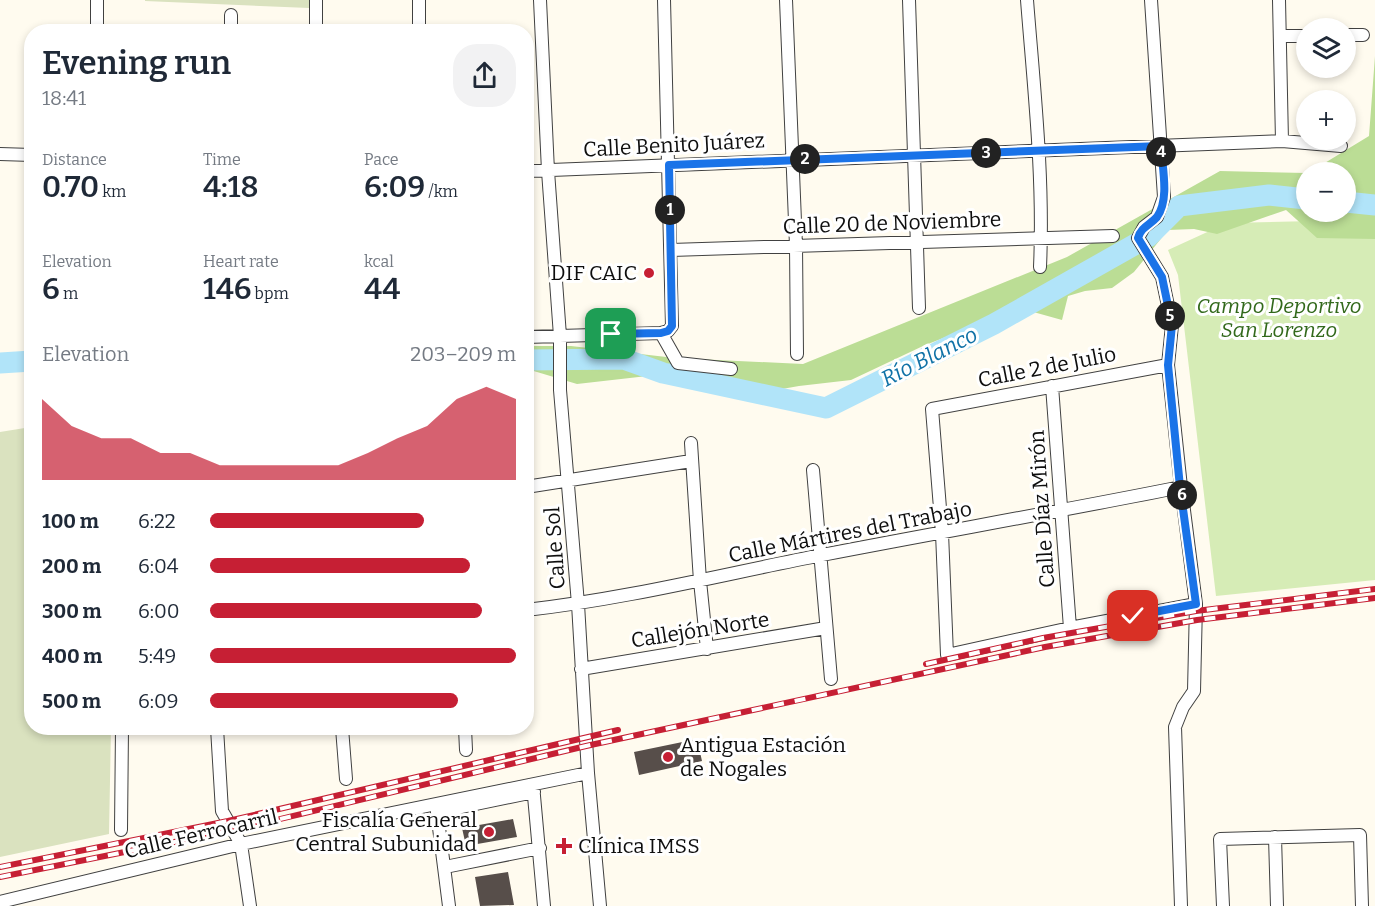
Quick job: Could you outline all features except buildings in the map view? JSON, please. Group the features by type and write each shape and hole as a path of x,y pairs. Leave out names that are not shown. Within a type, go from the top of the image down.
{"street":[{"path":"97,0 97,24"},
{"path":"316,0 316,24"},
{"path":"419,0 419,24"},
{"name":"Calle Sol","path":"540,0 548,171 560,341 560,390 569,482 586,746 600,906"},
{"path":"534,338 560,341 665,332 672,326 664,0"},
{"path":"786,0 796,246 797,354"},
{"path":"909,0 919,308"},
{"path":"1027,0 1038,151 1042,238 1040,267"},
{"path":"1151,0 1164,197 1157,217 1144,227 1138,238 1162,277 1172,325 1168,365 1180,487 1197,620 1194,691 1183,707 1175,727 1181,906"},
{"path":"1280,0 1282,141"},
{"path":"231,15 231,24"},
{"path":"1356,35 1364,35"},
{"path":"1280,36 1296,36"},
{"name":"Calle Benito Juárez","path":"534,171 793,159 1296,142"},
{"path":"0,145 0,155 24,155"},
{"name":"Calle 20 de Noviembre","path":"671,250 1113,236"},
{"path":"665,332 678,363 731,369"},
{"name":"Calle 2 de Julio","path":"942,533 932,409 1168,365"},
{"name":"Calle Díaz Mirón","path":"1052,386 1070,628"},
{"path":"691,443 707,649"},
{"path":"534,486 691,461"},
{"path":"813,470 831,680"},
{"name":"Calle Mártires del Trabajo","path":"534,609 578,604 700,581 822,555 1180,487"},
{"path":"942,533 947,655 1196,604"},
{"name":"Callejón Norte","path":"581,669 826,628"},
{"path":"121,830 122,735"},
{"path":"217,735 222,811 242,844 250,906"},
{"path":"343,735 346,779"},
{"path":"465,735 466,750"},
{"name":"Calle Ferrocarril","path":"0,902 242,844 533,788 588,773"},
{"path":"448,906 437,812 533,788 544,906"},
{"path":"1223,906 1220,839 1360,835 1362,906"},
{"path":"1275,837 1277,906"},
{"path":"445,867 540,848"}],"green space":[{"path":"309,0 309,8 145,1"},
{"path":"1375,56 1375,239 1317,238 1299,222 1356,222 1356,162 1326,162 1346,150 1356,150 1356,144 1369,136"},
{"path":"1220,171 1296,173 1296,219 1286,210 1217,234 1194,229 1168,230 1134,272 1112,288 1085,291 1068,296 1062,320 1019,308 923,346 851,380 759,393 665,374 577,384 534,371 534,346 571,346 675,358 803,364 1067,257"},
{"name":"Campo Deportivo San Lorenzo","path":"1356,220 1375,224 1375,580 1216,596 1178,275 1168,250 1227,223 1356,222"},
{"path":"24,428 24,735 111,735 109,834 0,857 0,432"}],"waterway":[{"name":"Río Blanco","path":"534,360 624,359 663,373 826,408 994,324 1148,237 1179,206 1269,195 1296,198"},
{"name":"Río Blanco","path":"1356,203 1375,205"},
{"name":"Río Blanco","path":"0,363 24,362"}],"railway":[{"path":"926,664 1043,638 1196,611 1375,589"},
{"path":"0,877 234,830 586,746 1045,647 1197,620 1375,598"},
{"path":"0,867 228,821 618,730"}],"place":[{"name":"DIF CAIC","path":"649,273"},
{"name":"Antigua Estación de Nogales","path":"668,757"},
{"name":"Fiscalía General Central Subunidad","path":"489,832"},
{"name":"Clínica IMSS","path":"564,846"}],"route":[{"path":"611,334 661,333 668,331 672,326 669,165 1161,146 1164,197 1157,217 1144,227 1138,238 1162,277 1172,325 1168,365 1180,487 1196,604 1133,616"}]}
